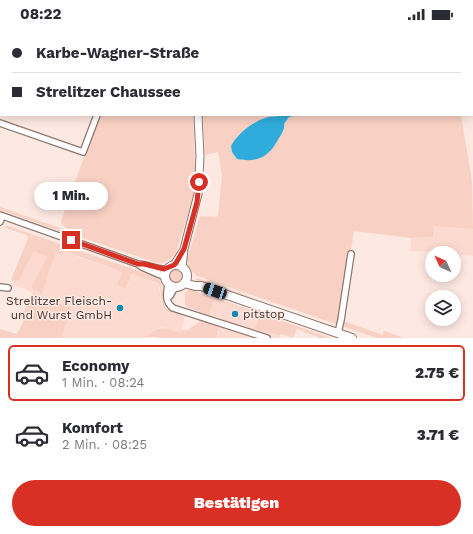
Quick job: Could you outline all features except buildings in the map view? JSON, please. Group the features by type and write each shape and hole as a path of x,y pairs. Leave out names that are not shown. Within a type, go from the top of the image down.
{"main road":[{"path":"175,267 185,271 176,281 175,267"},
{"path":"176,281 201,286 352,338"}],"street":[{"path":"0,123 83,152 97,116"},
{"path":"138,264 144,264 162,269 175,267 184,249 198,194 200,156 198,116"},
{"path":"1,219 138,264 176,281 166,295 168,303 176,309 267,338"},
{"path":"338,333 351,254"},
{"path":"0,287 8,288"}],"shaded area":[{"path":"99,116 193,116 195,165 193,198 176,253 170,259 165,262 157,263 77,236 62,225 61,221"},
{"path":"203,116 275,116 269,117 231,146 232,152 237,159 284,124 291,116 461,116 472,181 473,229 434,226 433,237 411,238 354,231 339,325 197,276 189,268 187,260 200,216 218,217 222,175 218,152 205,155"},
{"path":"0,207 63,229 68,234 0,210"},
{"path":"8,226 156,277 161,282 161,289 164,291 163,301 165,307 171,311 181,314 181,316 167,311 164,308 158,283 133,274 131,275 126,289 117,285 121,275 120,271 64,251 61,254 56,253 42,294 31,288 47,257 34,251 19,280 11,280 28,238 27,235 3,227"},
{"path":"434,226 473,229 473,256 461,255 461,246 425,246 425,252 410,251 411,238 433,237"},
{"path":"38,243 120,271 121,275 118,285 127,288 131,275 133,274 158,283 162,305 170,313 185,317 180,333 161,327 144,338 62,338 71,307 40,298 25,289 14,285 11,280 19,279"},
{"path":"178,270 181,271 181,281 174,282 171,281 170,274 171,271"},
{"path":"197,278 246,295 257,301 195,280"},
{"path":"188,290 192,290 331,338 318,338 297,329 293,338 281,334 279,336 263,330 255,329 259,316 254,312 216,300 214,301 209,315 185,305 185,294"},
{"path":"33,293 40,298 71,307 62,338 0,338 0,329 17,334 23,323 21,317"},
{"path":"216,300 254,312 259,316 262,330 284,338 216,338 222,319 209,315 214,301"},
{"path":"201,320 216,324 219,327 216,338 144,338 161,328 180,333 181,330 188,330"},
{"path":"343,321 383,335 384,331 405,338 377,338 342,326"}],"water":[{"path":"293,116 289,117 284,124 283,131 275,145 267,154 251,160 237,159 232,152 231,146 234,141 242,132 268,117"}],"place":[{"name":"Strelitzer Fleisch- und Wurst GmbH","path":"120,308"},
{"name":"pitstop","path":"235,314"}],"route":[{"path":"71,240 138,264 168,269 176,263 184,249 197,202 199,182"}]}
